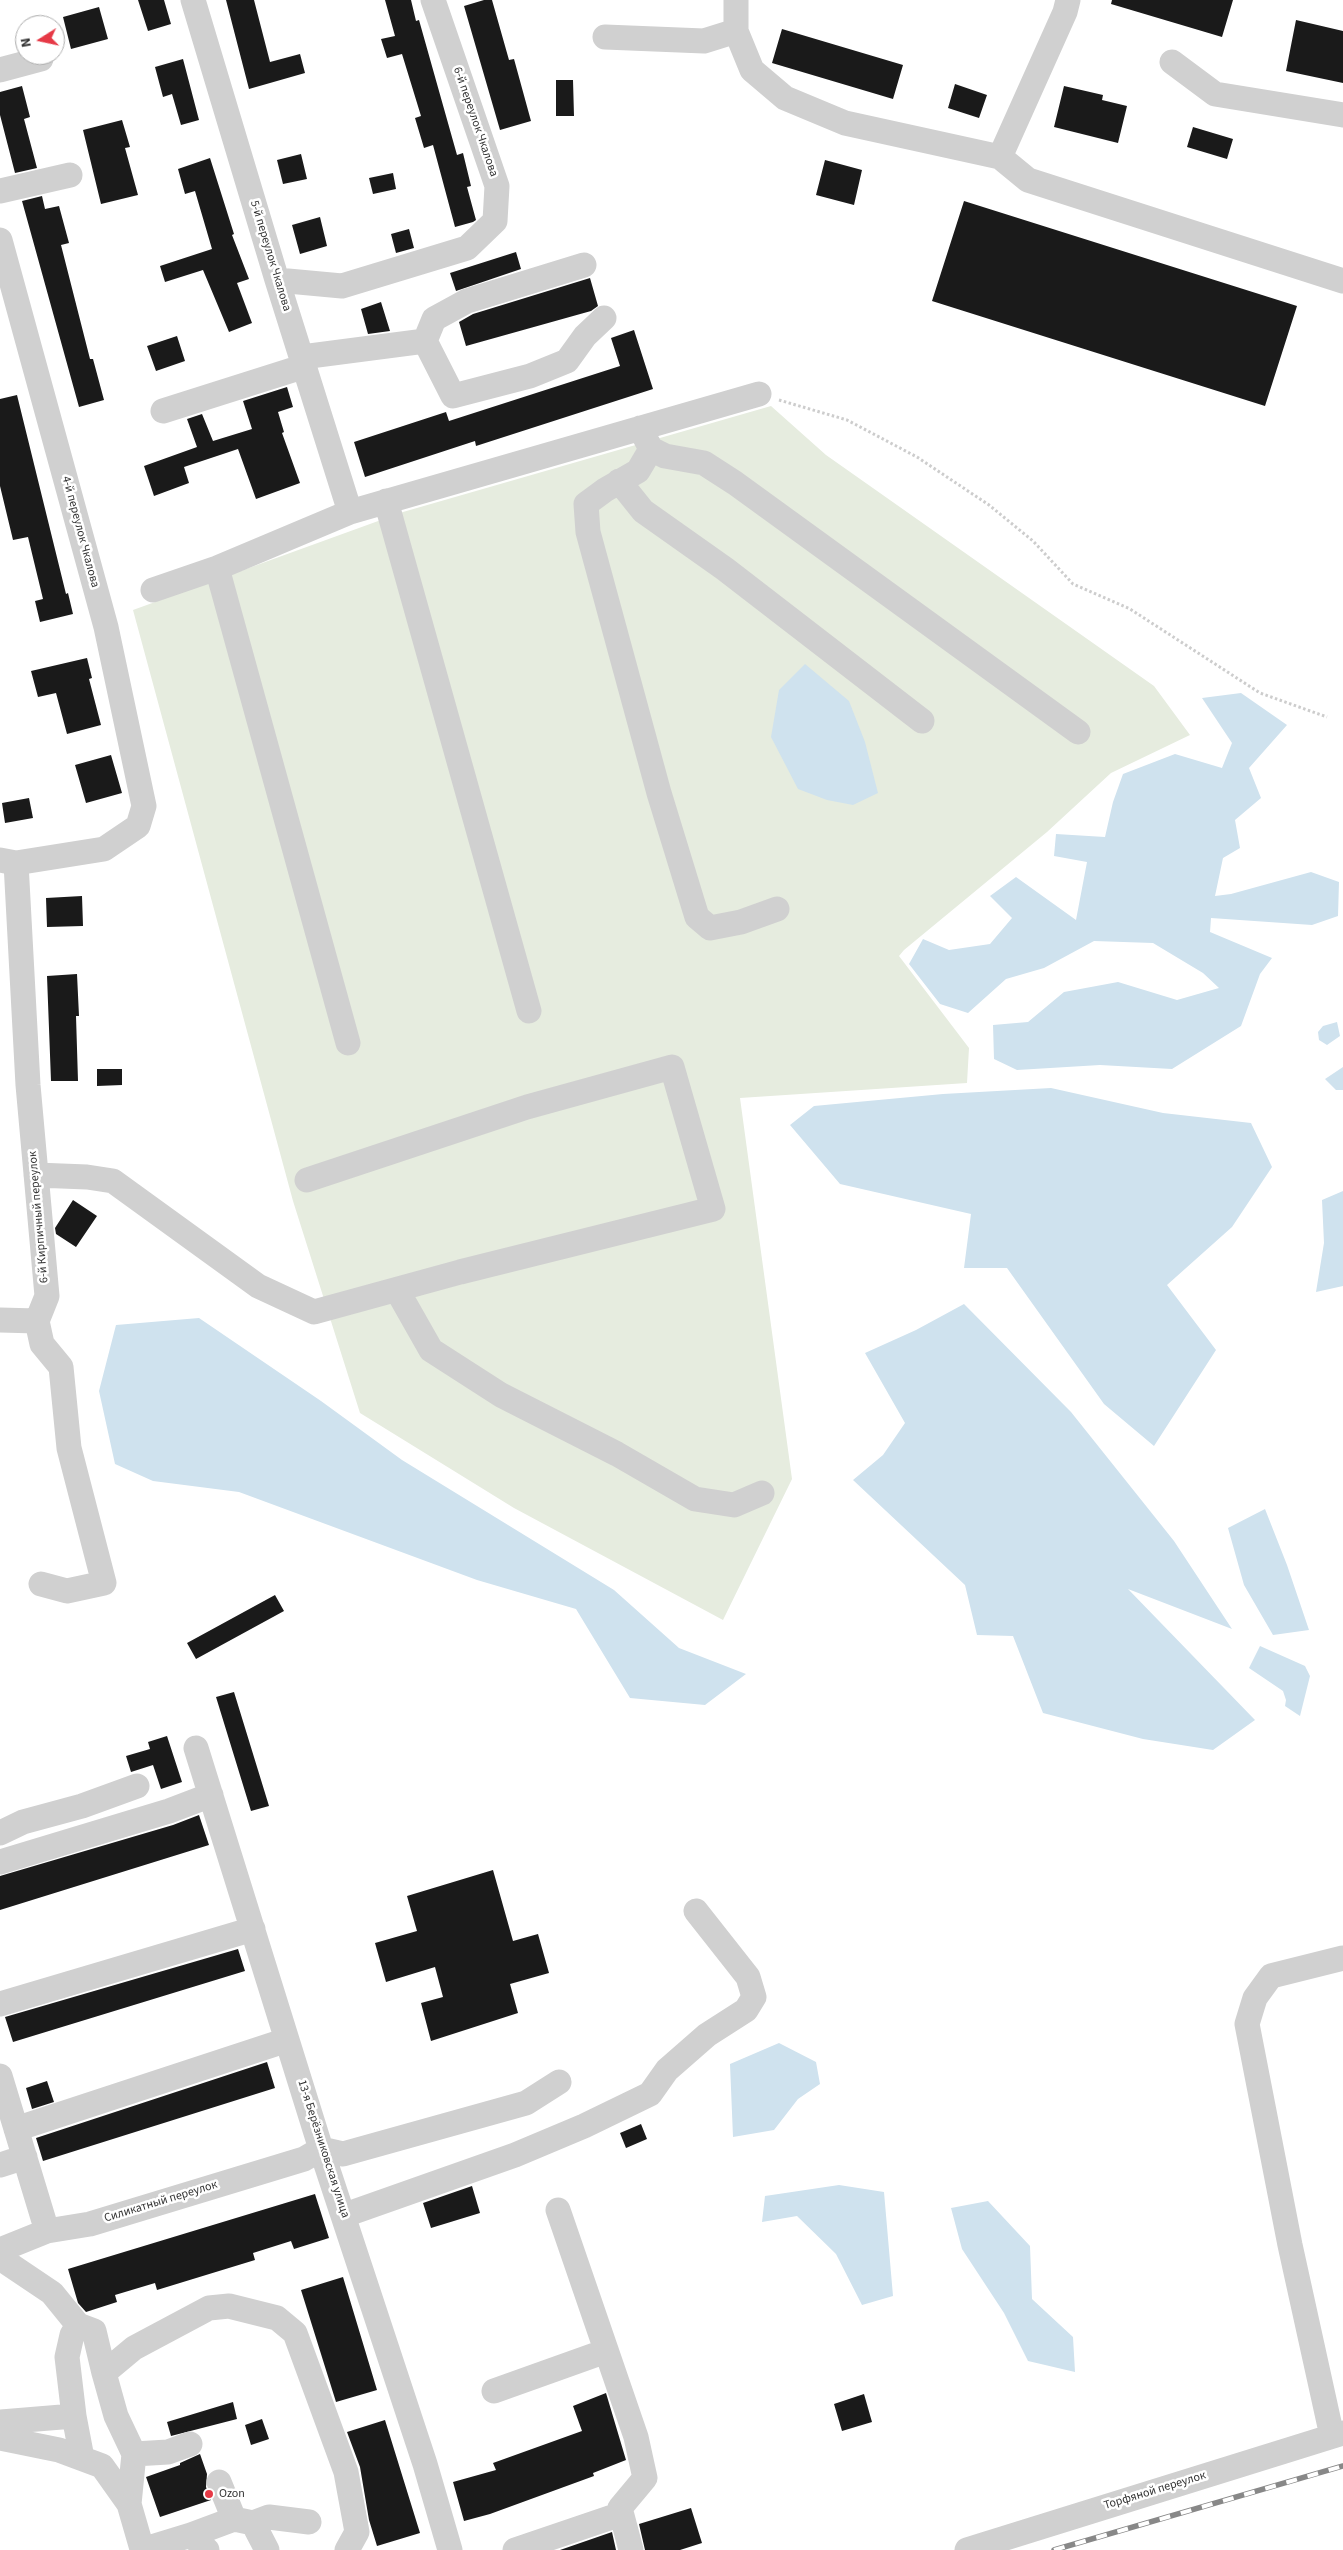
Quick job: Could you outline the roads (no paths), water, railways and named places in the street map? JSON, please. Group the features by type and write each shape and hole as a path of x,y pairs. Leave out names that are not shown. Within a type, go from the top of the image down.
{"street":[{"name":"5-й переулок Чкалова","path":"193,0 277,280 350,512"},
{"name":"6-й переулок Чкалова","path":"277,280 342,286 468,248 495,221 498,186 433,0"},
{"path":"736,0 736,31 752,70 785,98 844,123 1000,157 1028,180 1343,281"},
{"path":"1000,157 1065,12 1068,0"},
{"path":"605,37 704,40 736,31"},
{"path":"1172,62 1215,94 1343,115"},
{"path":"0,70 19,65"},
{"path":"0,191 70,175"},
{"name":"4-й переулок Чкалова","path":"0,240 106,626 144,806 138,826 104,849 8,861"},
{"path":"584,265 467,301 434,319 425,341 453,396 530,376 567,361 585,336 604,318"},
{"path":"163,411 303,361 425,341"},
{"path":"153,590 217,568 350,512 386,501 645,439 759,394"},
{"path":"645,439 638,471 619,481 586,504 588,532 659,793 697,917 710,928 741,922 777,909"},
{"path":"645,439 664,456 704,463 736,483 1078,732"},
{"path":"619,481 643,511 725,570 922,721"},
{"path":"386,501 529,1011"},
{"path":"217,568 348,1043"},
{"name":"6-й Кирпичный переулок","path":"8,861 46,1296 37,1321"},
{"path":"36,1175 87,1177 113,1181 258,1286 314,1312 460,1272 713,1209 672,1067 527,1107 307,1180"},
{"path":"397,1290 431,1350 501,1395 617,1454 695,1499 734,1505 762,1493"},
{"path":"0,1320 37,1321 42,1344 61,1367 69,1448 104,1584 67,1591 41,1584"},
{"name":"13-я Берёзниковская улица","path":"196,1748 321,2148 422,2455 450,2550"},
{"path":"0,1833 23,1822 82,1806 137,1786"},
{"path":"0,1862 169,1811 211,1795"},
{"path":"344,2215 515,2155 584,2126 650,2094 668,2070 707,2034 746,2010 754,1997 748,1977 696,1911"},
{"path":"0,2004 252,1929"},
{"path":"1337,2434 1290,2245 1247,2024 1255,1998 1271,1976 1343,1958"},
{"path":"16,2129 287,2040"},
{"path":"0,2076 47,2231"},
{"path":"321,2148 343,2154 408,2138 445,2124 526,2103 558,2082"},
{"name":"Силикатный переулок","path":"0,2250 47,2231 90,2224 304,2159 321,2148"},
{"path":"0,2165 25,2157"},
{"path":"558,2210 636,2437 644,2478 620,2508 631,2550"},
{"path":"0,2258 52,2293 78,2324 94,2331 116,2416 134,2454 129,2504"},
{"path":"104,2373 134,2348 209,2308 229,2306 278,2318 295,2333 346,2472 358,2532 347,2550"},
{"path":"78,2324 72,2335 67,2356 74,2416 82,2458"},
{"path":"494,2392 606,2351"},
{"path":"0,2422 74,2416"},
{"name":"Торфяной переулок","path":"967,2550 1337,2434"},
{"path":"0,2438 59,2450 102,2466 129,2504 142,2549 199,2542 244,2521 269,2517 309,2522"},
{"path":"134,2454 168,2452 190,2444"},
{"path":"219,2482 244,2521 267,2550"},
{"path":"515,2550 622,2514"}],"water":[{"path":"805,664 849,701 865,742 878,793 853,805 827,800 798,789 771,737 779,690"},
{"path":"1241,693 1287,725 1249,768 1261,798 1235,820 1240,848 1223,858 1215,896 1231,894 1311,872 1339,882 1338,916 1312,925 1211,918 1210,932 1272,958 1260,974 1241,1026 1172,1069 1100,1065 1017,1070 994,1059 993,1025 1028,1022 1064,992 1118,982 1177,1000 1219,988 1203,973 1153,943 1094,941 1044,968 1006,979 968,1013 940,1004 909,964 923,939 949,950 990,944 1012,918 990,896 1016,877 1076,920 1087,862 1054,856 1056,834 1105,837 1113,802 1123,774 1175,754 1222,768 1232,743 1202,698"},
{"path":"1337,1022 1340,1036 1327,1045 1319,1040 1318,1032 1323,1026"},
{"path":"1343,1067 1343,1090 1336,1090 1325,1079"},
{"path":"1051,1088 1163,1113 1251,1123 1272,1167 1232,1227 1167,1285 1216,1350 1154,1446 1104,1404 1007,1268 964,1268 971,1214 840,1184 790,1125 814,1106 943,1094"},
{"path":"1343,1191 1343,1286 1316,1292 1324,1243 1322,1200"},
{"path":"964,1304 1071,1412 1174,1541 1232,1629 1128,1589 1255,1720 1213,1750 1143,1739 1043,1713 1013,1636 977,1635 965,1585 853,1480 883,1455 905,1423 865,1353 916,1330"},
{"path":"199,1318 321,1401 402,1460 614,1590 679,1648 746,1674 705,1705 630,1698 576,1609 477,1580 239,1492 153,1481 115,1464 99,1391 116,1325"},
{"path":"1265,1509 1287,1565 1309,1630 1273,1635 1244,1585 1228,1528"},
{"path":"1260,1646 1305,1666 1310,1676 1300,1716 1285,1706 1286,1700 1283,1691 1249,1668"},
{"path":"779,2043 816,2062 820,2084 798,2099 774,2130 733,2137 730,2064"},
{"path":"839,2185 884,2192 893,2296 862,2305 836,2254 797,2216 762,2222 765,2196"},
{"path":"988,2201 1030,2246 1032,2299 1073,2337 1075,2372 1028,2361 1004,2313 962,2249 951,2208"}],"railway":[{"path":"1054,2550 1343,2466"}],"place":[{"name":"Ozon","path":"209,2494"}]}
